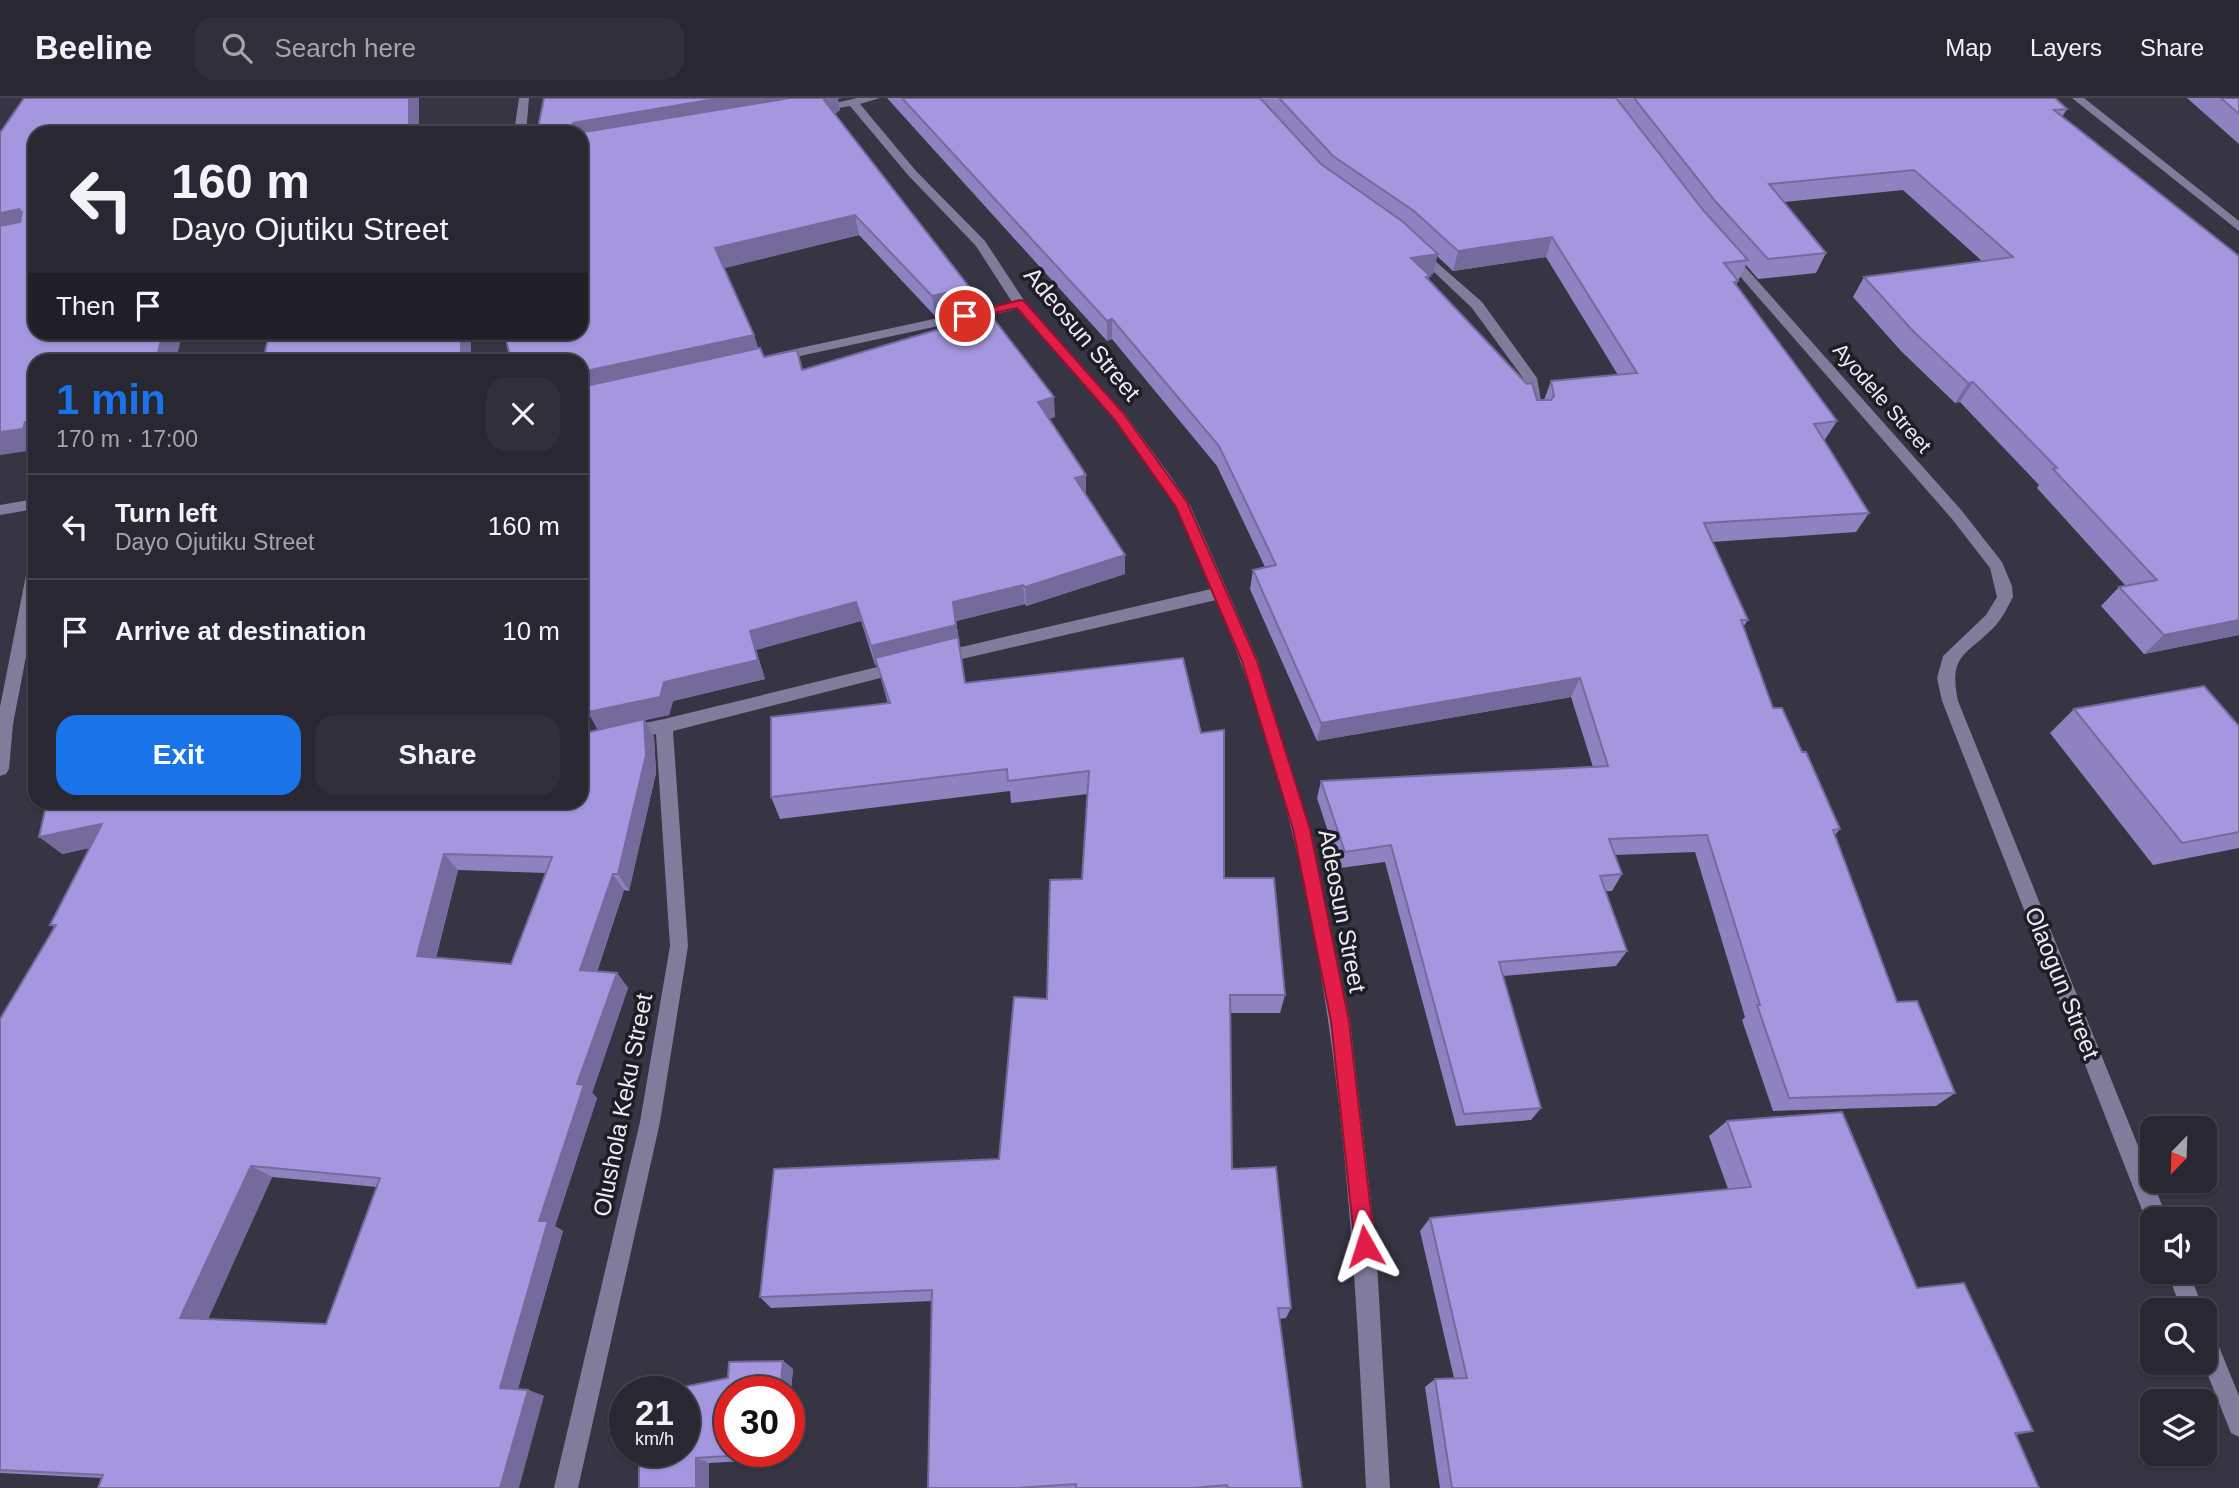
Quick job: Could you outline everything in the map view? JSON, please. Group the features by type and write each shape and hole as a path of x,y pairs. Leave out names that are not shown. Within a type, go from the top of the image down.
{"street":[{"path":"521,126 524,98"},
{"path":"798,112 875,98"},
{"path":"2077,98 2239,227"},
{"name":"Adeosun Street","path":"853,103 912,173 981,244 1020,304 1120,417 1182,505 1250,661 1301,829 1340,1021 1365,1246 1378,1488"},
{"path":"1404,236 1477,305 1530,378 1537,416"},
{"name":"Ayodele Street","path":"1721,247 1957,515 1997,566 2005,597 1992,619 1951,656 1945,678 1950,701 1967,746"},
{"path":"761,360 1020,304"},
{"path":"0,510 28,505"},
{"path":"588,739 598,740 664,726 1011,640 1219,593"},
{"path":"0,769 5,724 28,606"},
{"name":"Olushola Keku Street","path":"566,1488 650,1122 679,946 664,726"},
{"name":"Olaogun Street","path":"1967,746 2152,1207"},
{"path":"2217,1370 2239,1425"}],"building":[{"path":"24,98 409,98 409,126 28,126 28,340 161,340 158,354 28,354 28,422 25,422 23,429 0,432 0,226 20,222 22,212 19,209 0,213 0,133"},
{"path":"544,98 721,98 573,123 572,126 538,126"},
{"path":"790,98 827,98 824,100 970,288 932,296 855,215 715,248 754,335 588,371 588,354 510,354 506,340 588,340 588,131"},
{"path":"902,98 1260,98 1321,164 1402,221 1438,254 1411,258 1527,384 1532,383 1537,400 1551,400 1554,396 1551,381 1637,373 1552,237 1458,251 1414,211 1333,156 1279,98 1616,98 1704,211 1748,260 1724,263 1738,281 1734,282 1837,421 1814,424 1869,513 1704,523 1748,620 1741,620 1773,708 1782,708 1802,752 1806,752 1840,829 1833,830 1897,1002 1917,1001 1955,1093 1789,1098 1757,1005 1760,1005 1707,835 1609,839 1622,874 1600,876 1627,951 1499,962 1541,1108 1464,1114 1391,845 1345,852 1321,781 1608,766 1580,678 1321,723 1253,570 1276,565 1219,446 1112,319 1107,321"},
{"path":"1634,98 2055,98 2067,109 2054,110 2239,256 2239,620 2164,635 2119,587 2157,580 2053,469 2057,468 1973,382 1968,383 1913,331 1864,277 2013,257 1914,170 1769,184 1826,253 1768,259 1716,202"},
{"path":"2221,98 2239,98 2239,114"},
{"path":"990,314 1054,397 1038,402 1086,475 1075,478 1125,555 1025,587 1023,585 953,602 956,625 871,646 856,602 750,631 758,660 664,682 660,697 588,712 588,385 760,348 764,357 797,350 802,370"},
{"path":"267,340 461,340 461,353 455,354 258,354 265,353"},
{"path":"958,637 965,683 1183,658 1201,733 1224,730 1224,878 1274,878 1285,995 1230,995 1232,1169 1276,1167 1291,1308 1278,1308 1302,1488 1228,1488 1227,1485 1193,1488 1076,1488 1076,1484 1017,1488 928,1488 932,1290 760,1297 774,1169 999,1159 1014,997 1047,999 1050,880 1082,879 1089,771 1008,781 1007,769 771,797 771,717 890,703 875,658"},
{"path":"2204,686 2239,726 2239,832 2182,843 2074,709"},
{"path":"644,719 646,755 618,874 613,874 580,970 617,973 577,1084 584,1085 539,1221 548,1221 500,1388 528,1390 500,1488 98,1488 103,1475 0,1470 0,1019 56,925 50,925 102,824 39,837 45,809 588,809 589,732","holes":["444,854 552,857 511,964 417,956","251,1166 380,1178 326,1324 180,1318"]},
{"path":"1842,1112 1917,1288 1964,1283 2033,1431 2015,1433 2039,1488 1452,1488 1435,1379 1467,1378 1430,1218 1751,1187 1727,1121"},
{"path":"783,1361 782,1376 728,1376 729,1362"},
{"path":"714,1381 714,1457 700,1458 700,1384"},
{"path":"639,1467 696,1467 696,1488 639,1488"}],"route":[{"path":"965,316 1020,304 1120,417 1182,505 1250,661 1301,829 1340,1021 1365,1246"}]}
